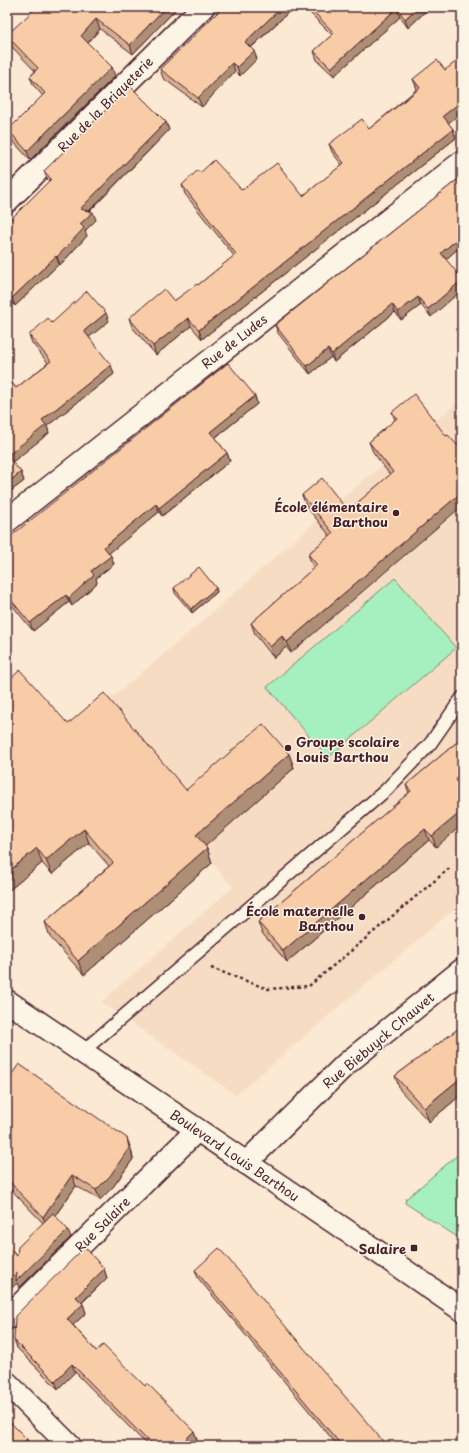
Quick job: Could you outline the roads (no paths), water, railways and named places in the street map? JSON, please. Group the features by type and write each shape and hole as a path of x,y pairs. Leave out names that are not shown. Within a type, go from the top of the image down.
{"street":[{"name":"Rue de la Briqueterie","path":"7,201 203,7"},
{"name":"Rue de Ludes","path":"7,521 462,162"},
{"name":"Rue Biebuyck Chauvet","path":"246,1163 346,1064 462,970"},
{"name":"Boulevard Louis Barthou","path":"7,1001 462,1310"},
{"name":"Rue Salaire","path":"7,1318 197,1130"},
{"path":"7,1383 70,1446"}],"lane":[{"path":"82,1052 386,790 430,744 462,698"}],"place":[{"name":"École élémentaire Barthou","path":"396,513"},
{"name":"Groupe scolaire Louis Barthou","path":"288,748"},
{"name":"École maternelle Barthou","path":"362,917"},
{"name":"Salaire","path":"414,1248"}]}
